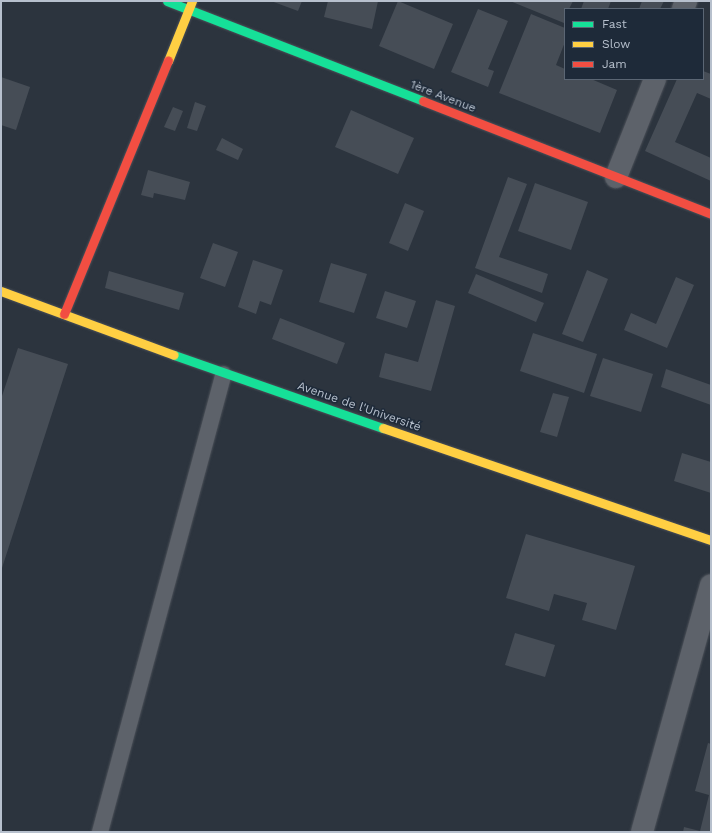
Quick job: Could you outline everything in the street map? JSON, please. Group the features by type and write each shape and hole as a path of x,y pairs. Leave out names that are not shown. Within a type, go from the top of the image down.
{"street":[{"name":"1ère Avenue","path":"167,1 711,214"},
{"path":"64,314 192,1"},
{"path":"616,177 655,80"},
{"name":"Avenue de l'Université","path":"1,291 224,374 711,540"},
{"path":"642,832 711,585"}],"lane":[{"path":"100,832 224,374"}],"building":[{"path":"271,1 302,1 298,11"},
{"path":"328,1 378,1 372,29 324,17"},
{"path":"398,1 453,24 434,69 379,46"},
{"path":"510,1 573,1 570,8 564,8 564,23"},
{"path":"584,1 611,1 608,8 581,8"},
{"path":"642,1 664,1 660,8 639,8"},
{"path":"478,9 508,21 488,69 494,71 488,87 451,72"},
{"path":"531,14 564,28 564,45 556,65 564,69 564,80 593,80 617,90 600,133 499,93"},
{"path":"704,71 711,74 711,99 697,93 675,142 711,158 711,181 645,151 677,80 704,80"},
{"path":"1,77 30,87 16,130 1,125"},
{"path":"195,102 206,106 197,131 187,128"},
{"path":"173,107 183,111 175,131 164,127"},
{"path":"351,110 414,138 398,174 335,147"},
{"path":"222,138 243,149 238,160 216,150"},
{"path":"148,170 190,182 185,200 154,193 153,198 141,195"},
{"path":"508,177 527,184 499,257 548,274 542,293 475,268"},
{"path":"535,183 588,202 571,250 518,231"},
{"path":"405,203 424,211 408,251 389,243"},
{"path":"213,243 238,252 225,287 200,278"},
{"path":"253,260 283,270 271,305 260,301 256,314 238,307"},
{"path":"331,263 367,274 354,313 319,302"},
{"path":"587,270 608,279 583,342 562,334"},
{"path":"109,271 184,293 179,310 105,288"},
{"path":"476,274 544,303 536,322 468,293"},
{"path":"676,277 694,285 667,348 624,330 631,313 656,324"},
{"path":"385,291 416,301 407,328 376,318"},
{"path":"436,300 455,306 431,391 379,377 385,353 418,362"},
{"path":"280,318 345,343 337,364 272,339"},
{"path":"533,333 597,354 584,393 520,371"},
{"path":"18,348 68,364 1,571 1,399"},
{"path":"603,358 653,374 641,412 590,396"},
{"path":"666,369 711,385 711,405 661,387"},
{"path":"553,393 569,397 557,437 540,432"},
{"path":"682,453 711,462 711,493 674,481"},
{"path":"526,534 635,566 616,630 582,620 587,603 554,594 549,611 506,598"},
{"path":"515,633 555,645 545,677 505,665"},
{"path":"708,743 711,744 711,832 683,832 684,827 700,831 709,795 695,791"}],"traffic: fast":[{"path":"167,1 423,101"},
{"path":"174,355 383,428"}],"traffic: slow":[{"path":"168,61 192,1"},
{"path":"1,291 174,355"},
{"path":"383,428 711,540"}],"traffic: jam":[{"path":"64,314 168,61"},
{"path":"423,101 711,214"}]}
